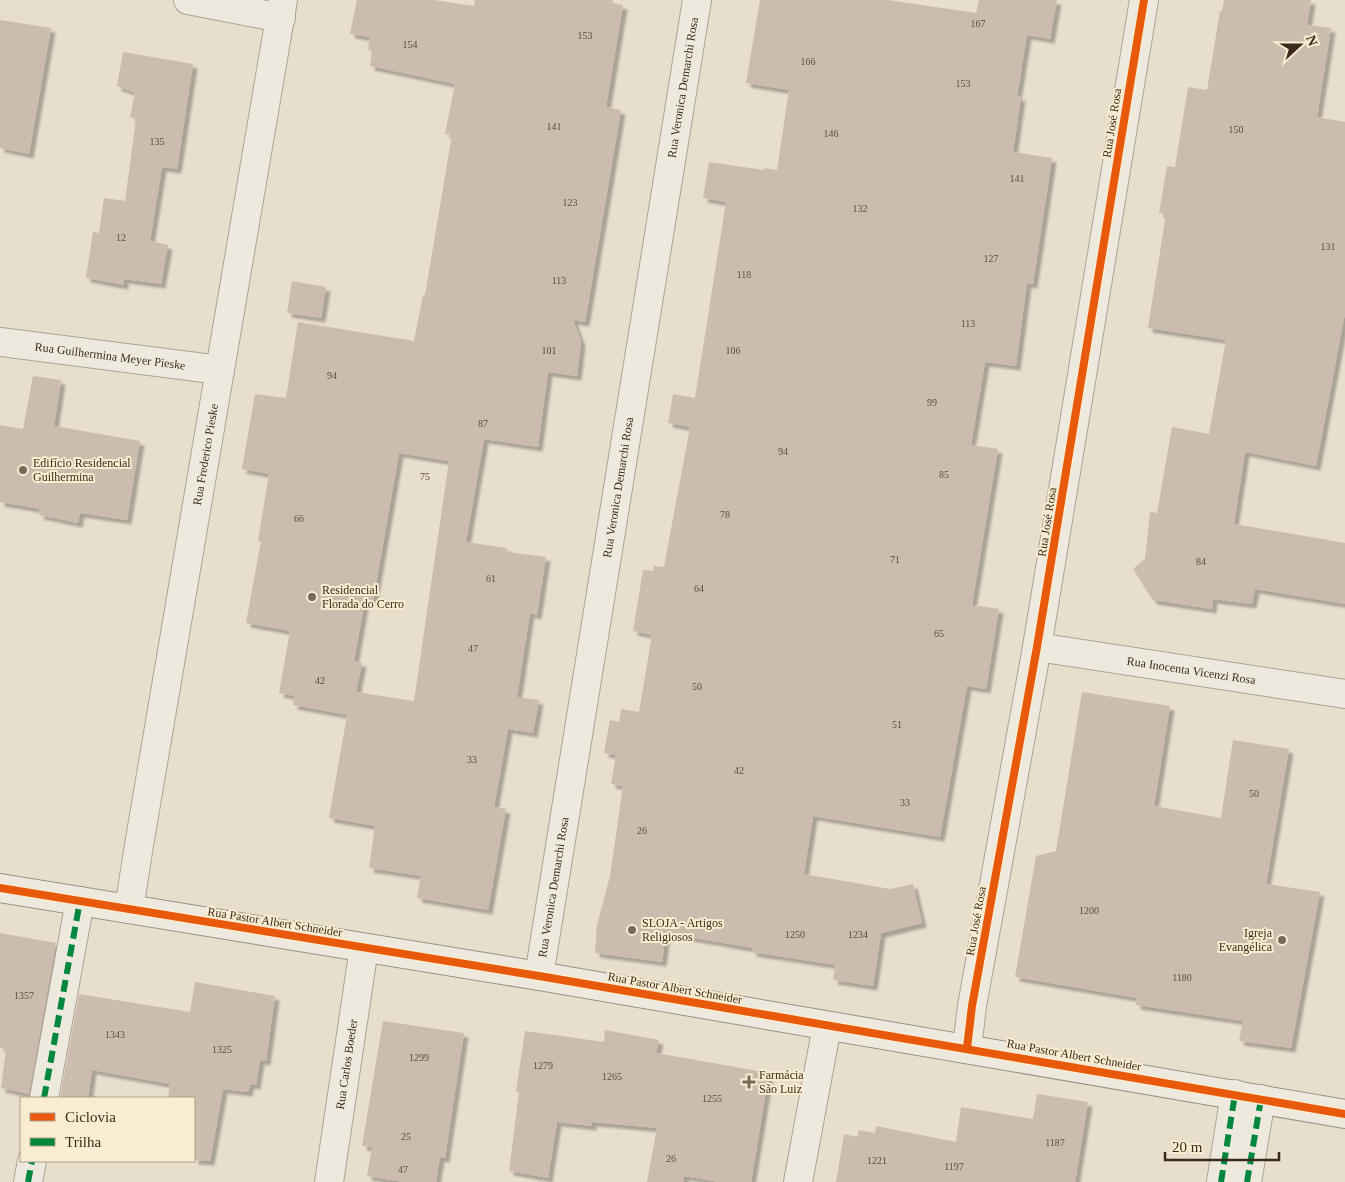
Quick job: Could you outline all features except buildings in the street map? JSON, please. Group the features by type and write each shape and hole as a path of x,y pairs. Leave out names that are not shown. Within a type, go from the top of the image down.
{"street":[{"path":"188,0 282,9"},
{"name":"Rua Veronica Demarchi Rosa","path":"539,976 697,0"},
{"name":"Rua José Rosa","path":"967,1048 972,1006 1038,647 1144,0"},
{"name":"Rua Frederico Pieske","path":"130,909 282,9"},
{"name":"Rua Guilhermina Meyer Pieske","path":"0,342 220,370"},
{"name":"Rua Inocenta Vicenzi Rosa","path":"1038,647 1345,694"},
{"name":"Rua Pastor Albert Schneider","path":"0,888 539,976 1345,1114"},
{"path":"44,1097 80,901"},
{"name":"Rua Carlos Boeder","path":"329,1182 364,948"},
{"path":"798,1182 827,1026"},
{"path":"1221,1182 1248,1096"},
{"path":"1247,1182 1248,1096"},
{"path":"28,1182 32,1162"}],"marked path":[{"path":"44,1097 80,901"},
{"path":"1221,1182 1235,1094"},
{"path":"1247,1182 1261,1099"},
{"path":"28,1182 32,1162"}],"cycle path":[{"path":"967,1048 972,1006 1037,647 1144,0"},
{"path":"0,888 539,976 1345,1114"}],"place":[{"name":"Edifício Residencial Guilhermina","path":"23,470"},
{"name":"Residencial Florada do Cerro","path":"312,597"},
{"name":"SLOJA - Artigos Religiosos","path":"632,930"},
{"name":"Igreja Evangélica","path":"1282,940"},
{"name":"Farmácia São Luiz","path":"749,1082"}]}
